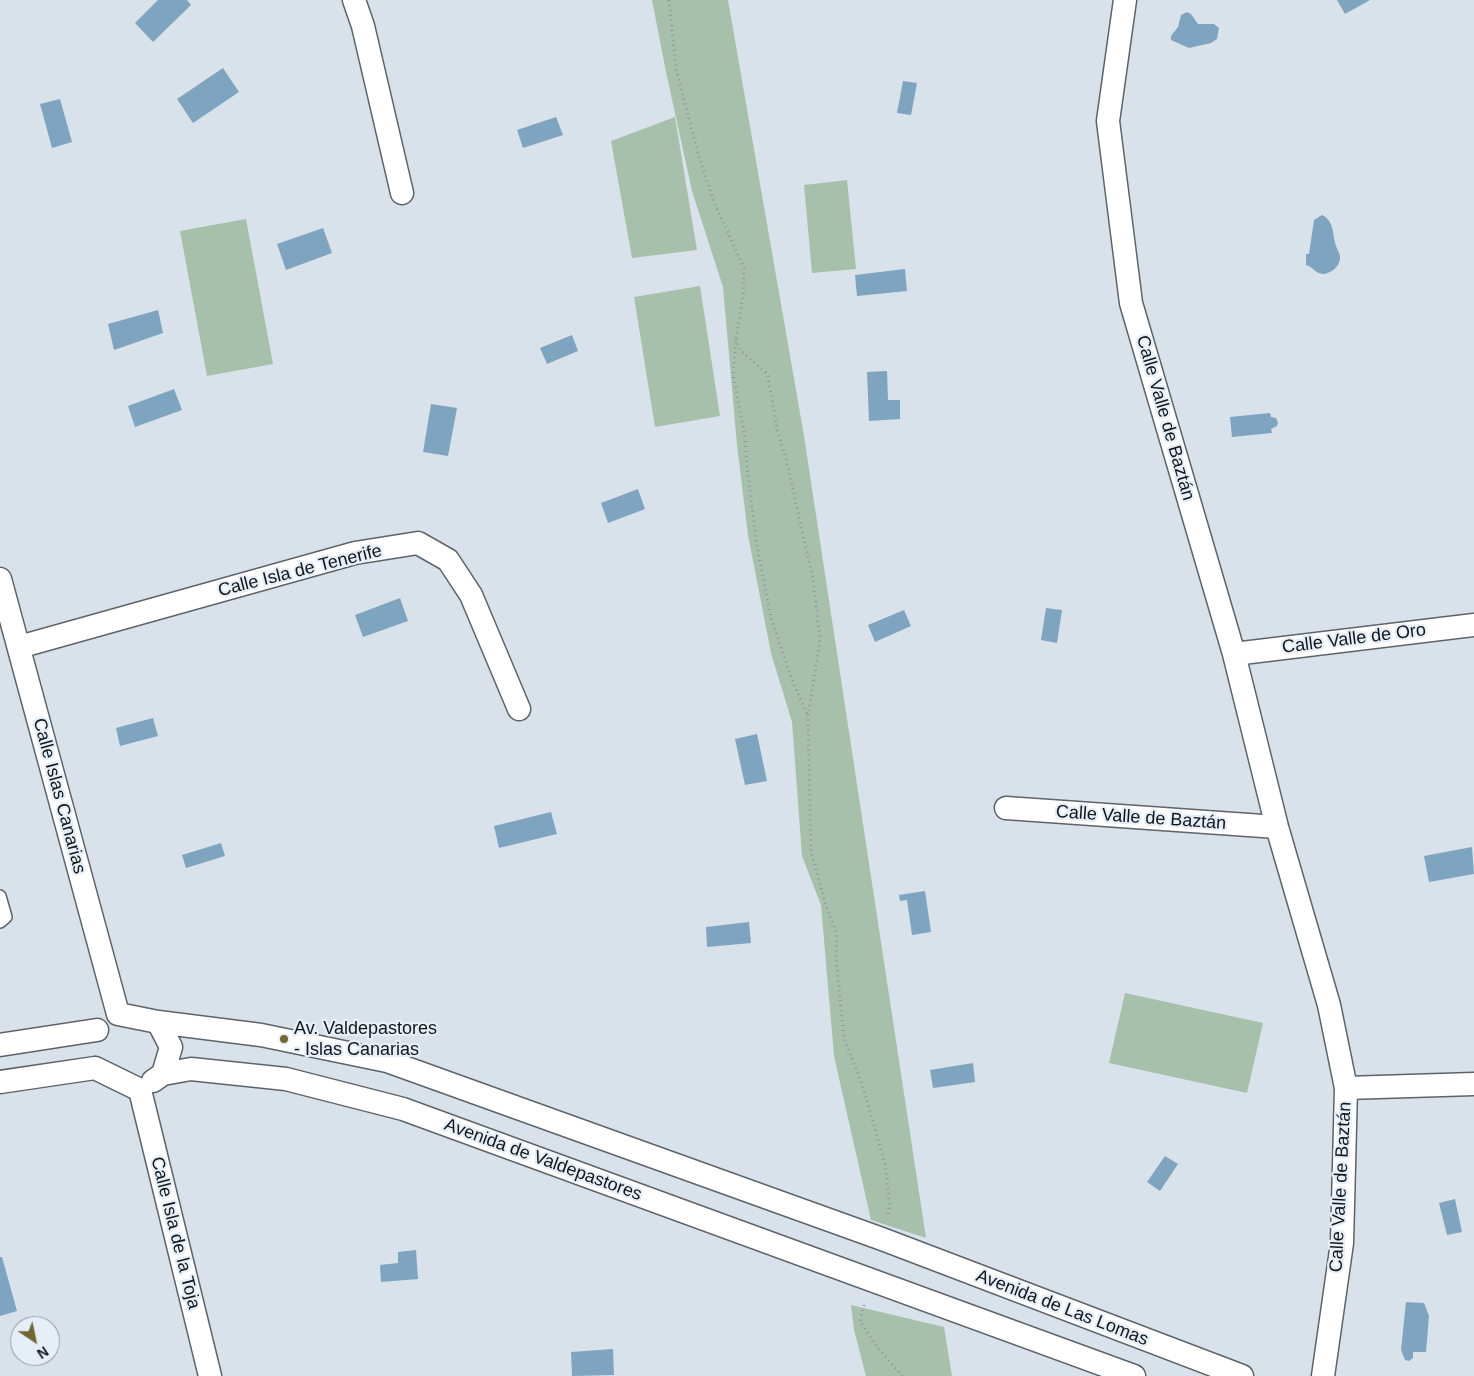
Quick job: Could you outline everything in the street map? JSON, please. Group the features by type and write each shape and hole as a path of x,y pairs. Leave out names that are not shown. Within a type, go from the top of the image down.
{"street":[{"path":"354,0 402,193"},
{"name":"Calle Valle de Baztán","path":"1125,0 1108,121 1131,303 1234,654 1277,827 1329,1005 1346,1088 1342,1243 1323,1376"},
{"name":"Calle Isla de Tenerife","path":"19,647 355,553 418,544 448,560 471,595 519,709"},
{"name":"Calle Islas Canarias","path":"0,579 118,1014"},
{"name":"Calle Valle de Oro","path":"1234,654 1474,624"},
{"name":"Calle Valle de Baztán","path":"1006,808 1277,827"},
{"path":"0,1045 97,1030 118,1014 158,1022 261,1035 387,1061 882,1239"},
{"path":"0,1082 95,1068 140,1090 163,1074 170,1047 158,1022"},
{"path":"95,1068 97,1030"},
{"name":"Avenida de Valdepastores","path":"163,1074 191,1070 286,1079 403,1109 1134,1376"},
{"name":"Calle Valle de Baztán","path":"1346,1088 1474,1084"},
{"name":"Calle Isla de la Toja","path":"140,1090 210,1376"},
{"name":"Avenida de Las Lomas","path":"882,1239 1242,1376"}],"lane":[{"path":"0,896 6,917 0,922"}],"path":[{"path":"669,0 676,69 698,153 714,202 744,268 743,296 733,374 745,438 756,546 771,618 794,685 808,716"},
{"path":"736,339 740,350 768,376 777,429 786,459 813,579 820,640 808,716 811,851 826,906 837,934 836,958 844,1038 864,1090 885,1164 890,1206 882,1239"}],"green space":[{"path":"652,0 728,0 804,436 926,1238 871,1220 834,1056 821,905 802,856 792,722 771,653 748,535 737,445 723,287 692,191"},
{"path":"675,117 697,250 632,258 611,141"},
{"path":"847,180 856,269 812,273 804,185"},
{"path":"246,219 273,364 207,376 180,231"},
{"path":"700,286 720,416 655,427 634,297"},
{"path":"1125,993 1263,1023 1247,1093 1109,1063"},
{"path":"851,1305 944,1327 952,1376 866,1376 854,1330"}],"water":[{"path":"158,0 187,0 191,5 153,42 135,23"},
{"path":"1337,0 1370,0 1345,14"},
{"path":"1187,12 1191,14 1198,24 1214,24 1219,28 1217,39 1211,43 1189,48 1171,40 1171,36 1178,27 1181,15"},
{"path":"223,68 239,92 193,123 177,99"},
{"path":"903,81 917,83 911,115 897,113"},
{"path":"60,99 72,142 52,148 40,104"},
{"path":"556,117 563,135 523,148 517,130"},
{"path":"1322,215 1331,224 1340,260 1335,269 1329,273 1322,274 1306,265 1306,254 1309,254 1314,220"},
{"path":"323,228 332,253 286,270 277,244"},
{"path":"905,269 907,291 857,296 855,275"},
{"path":"158,310 163,333 114,350 108,324"},
{"path":"572,335 578,351 547,364 540,348"},
{"path":"887,371 888,400 900,400 900,419 869,421 867,372"},
{"path":"174,389 182,410 135,427 128,406"},
{"path":"431,404 457,408 448,456 423,452"},
{"path":"1270,413 1271,417 1276,418 1278,423 1277,426 1271,429 1272,433 1232,437 1230,417"},
{"path":"638,489 645,509 608,523 601,503"},
{"path":"400,598 408,621 363,637 355,615"},
{"path":"1046,608 1062,610 1057,643 1041,640"},
{"path":"904,610 911,626 875,642 868,625"},
{"path":"153,718 158,736 120,746 116,728"},
{"path":"757,734 767,781 745,785 735,739"},
{"path":"551,812 557,834 499,848 494,826"},
{"path":"221,843 225,856 186,868 182,855"},
{"path":"1472,847 1474,874 1429,882 1424,856"},
{"path":"925,891 931,932 912,935 907,900 900,901 899,895"},
{"path":"749,922 751,943 707,947 706,927"},
{"path":"973,1063 975,1082 933,1088 930,1070"},
{"path":"1165,1156 1178,1164 1160,1191 1147,1182"},
{"path":"1455,1199 1462,1232 1447,1235 1439,1203"},
{"path":"416,1250 418,1279 381,1282 380,1265 398,1263 398,1252"},
{"path":"0,1257 2,1257 17,1311 0,1316"},
{"path":"1406,1302 1424,1303 1429,1316 1426,1352 1413,1352 1413,1358 1409,1361 1405,1360 1401,1350"},
{"path":"613,1349 614,1375 572,1376 571,1352"}],"place":[{"name":"Av. Valdepastores - Islas Canarias","path":"284,1039"}]}
